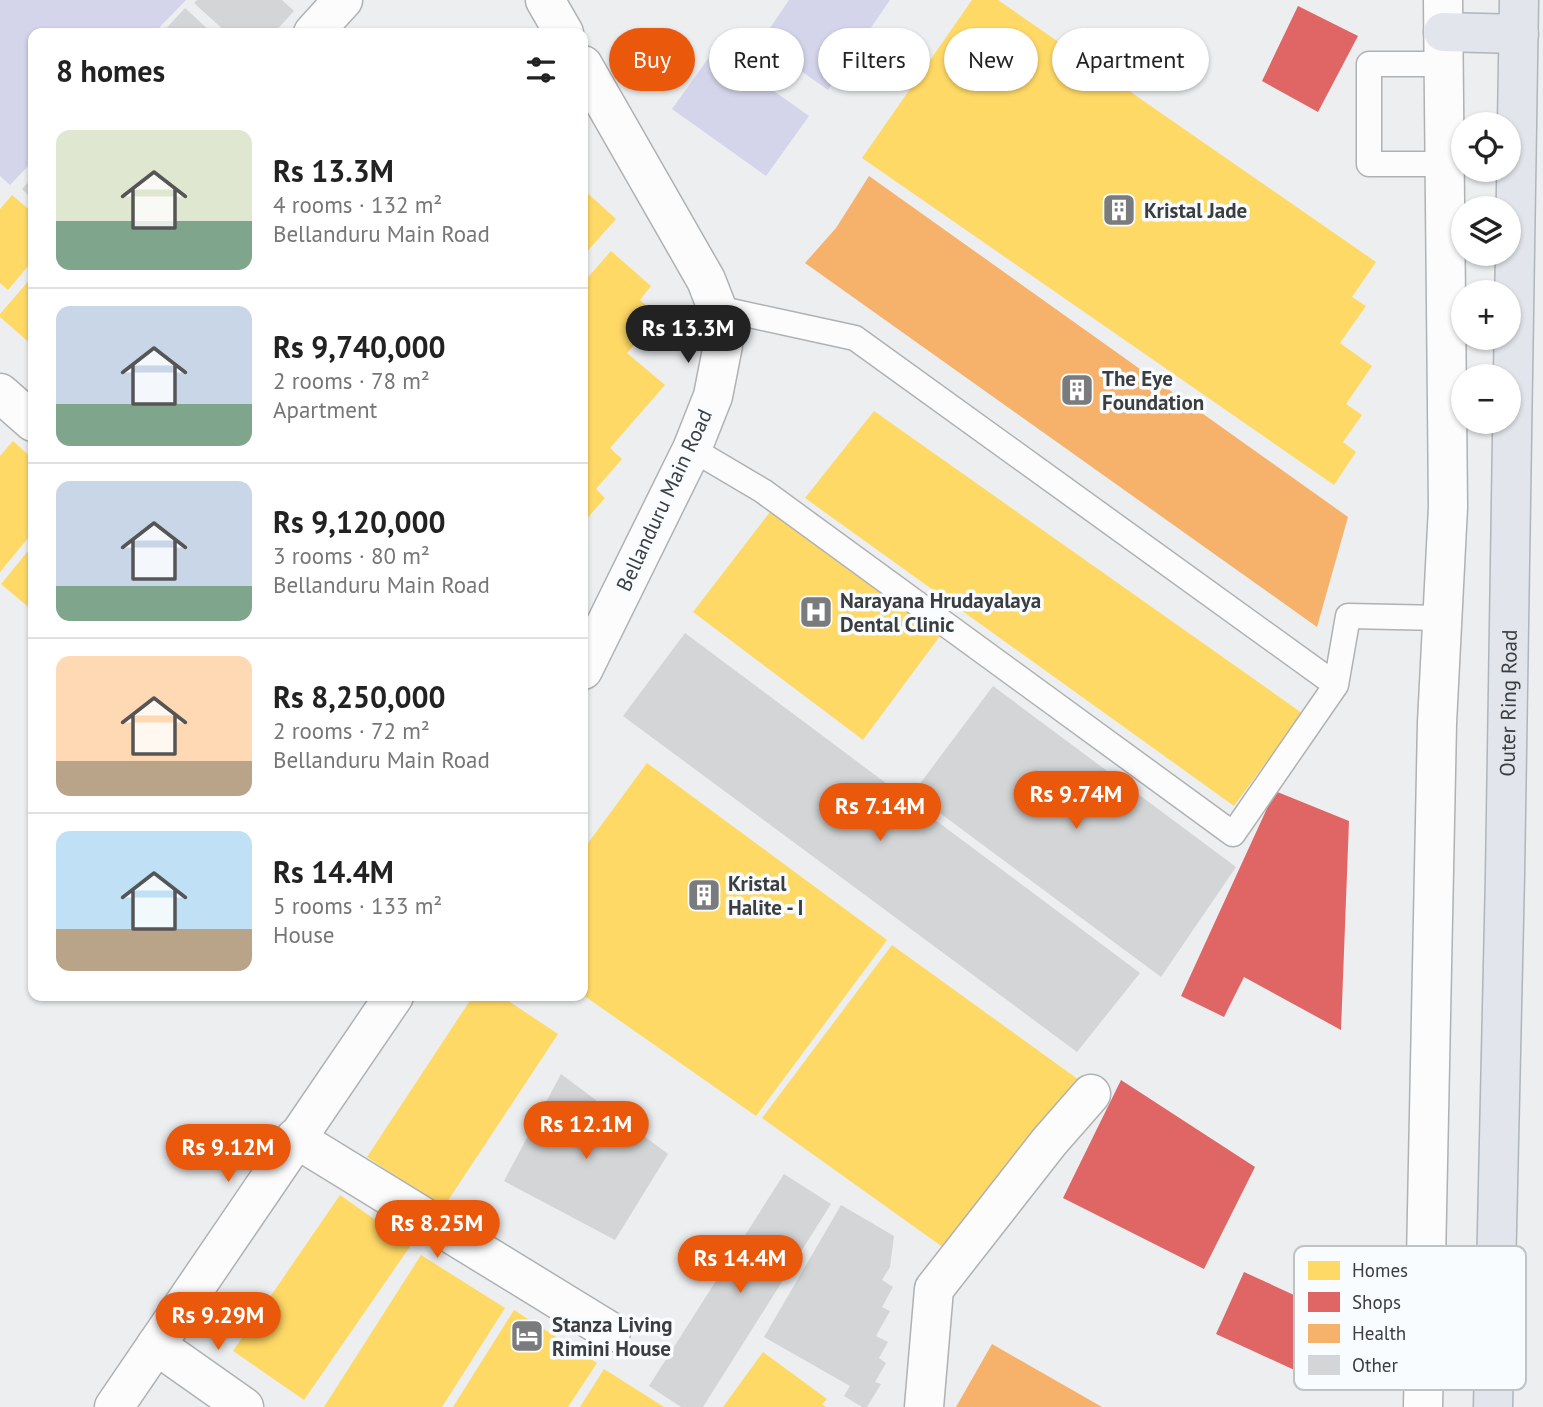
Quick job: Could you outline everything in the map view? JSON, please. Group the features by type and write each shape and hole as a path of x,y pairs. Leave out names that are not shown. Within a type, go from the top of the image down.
{"highway":[{"path":"1443,32 1519,17"},
{"name":"Outer Ring Road","path":"1497,1246 1519,17"}],"street":[{"path":"318,28 343,0"},
{"path":"545,0 561,28"},
{"path":"1426,1246 1437,723 1448,507 1443,32"},
{"name":"Bellanduru Main Road","path":"588,74 706,281 717,308 723,345 713,396 692,449 588,660"},
{"path":"0,393 28,418"},
{"path":"114,1407 391,1001"},
{"path":"924,1407 934,1289 1049,1142 1091,1094"},
{"path":"295,1138 611,1332"},
{"path":"156,1345 244,1407"}],"lane":[{"path":"1443,32 1368,64 1369,164 1444,164"},
{"path":"717,308 855,338 1336,685"},
{"path":"692,449 763,491 1233,834 1336,685 1348,616 1441,618"}],"shaded area":[{"path":"0,0 186,0 159,28 28,28 28,166 10,185 0,176"},
{"path":"789,0 890,0 871,28 818,28 818,83 804,73 804,28 770,28"},
{"path":"709,57 709,91 774,91 809,116 766,176 672,109 685,91 695,91 695,77"}],"building: Homes":[{"name":"Kristal Jade","path":"972,0 998,0 1052,37 1052,91 1129,91 1376,262 1352,297 1366,306 1340,343 1372,366 1346,404 1362,415 1343,442 1356,452 1334,485 862,158 909,91 930,91 930,60 944,40 944,91 1038,91 1038,28 953,28"},
{"path":"588,194 616,219 588,250"},
{"path":"12,195 28,209 28,266 8,290 0,283 0,209"},
{"path":"611,251 651,286 640,300 659,317 627,353 665,385 610,448 622,459 596,489 605,498 588,517 588,277"},
{"path":"28,282 28,342 0,317"},
{"path":"874,411 1302,713 1234,806 805,498"},
{"path":"13,441 28,454 28,538 0,572 0,456"},
{"path":"773,508 940,636 863,740 693,612"},
{"path":"28,551 28,607 1,584"},
{"name":"Kristal Halite - I","path":"647,763 887,940 756,1116 588,998 588,843"},
{"path":"892,945 1079,1080 951,1253 762,1118"},
{"path":"470,1001 508,1001 558,1034 443,1208 367,1157"},
{"path":"340,1195 411,1245 304,1400 233,1351"},
{"path":"421,1255 505,1308 442,1407 324,1407"},
{"name":"Stanza Living Rimini House","path":"514,1310 597,1363 568,1407 453,1407"},
{"path":"763,1352 827,1399 822,1404 826,1407 723,1407"},
{"path":"604,1369 664,1407 580,1407"}],"building: Shops":[{"path":"1298,6 1358,36 1318,112 1262,81"},
{"path":"1275,791 1349,821 1341,1030 1244,977 1224,1017 1181,996"},
{"path":"1121,1080 1255,1167 1204,1269 1063,1198"},
{"path":"1244,1272 1294,1295 1294,1370 1216,1334"}],"building: Health":[{"name":"The Eye Foundation","path":"869,176 1348,517 1317,627 805,263 836,228"},
{"path":"992,1344 1102,1407 956,1407"}],"building: Other":[{"path":"197,0 282,0 294,11 279,28 222,28 194,3"},
{"path":"185,8 207,28 167,28"},
{"path":"28,182 28,195 22,189"},
{"path":"685,633 1140,973 1077,1052 623,716"},
{"path":"993,686 1236,867 1161,977 913,793"},
{"path":"561,1074 668,1154 615,1240 504,1181"},
{"path":"784,1174 831,1204 703,1407 681,1407 649,1386"},
{"path":"841,1205 894,1236 890,1267 882,1280 893,1287 882,1307 890,1311 876,1336 888,1342 879,1358 886,1363 875,1382 881,1384 867,1407 862,1407 844,1396 850,1386 764,1337"}],"place":[{"name":"Kristal Jade","path":"1119,210"},
{"name":"The Eye Foundation","path":"1077,390"},
{"name":"Narayana Hrudayalaya Dental Clinic","path":"816,612"},
{"name":"Kristal Halite - I","path":"704,895"},
{"name":"Stanza Living Rimini House","path":"527,1336"}]}
